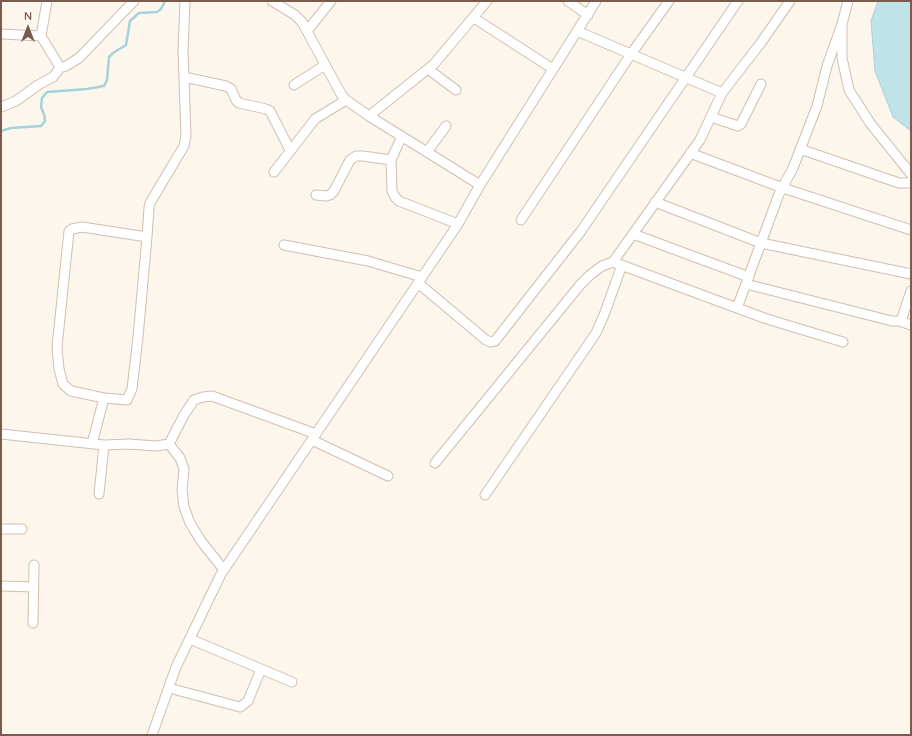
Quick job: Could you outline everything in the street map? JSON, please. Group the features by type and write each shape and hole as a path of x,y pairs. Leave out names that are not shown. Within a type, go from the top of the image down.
{"street":[{"path":"47,1 41,36 59,68"},
{"path":"1,107 16,101 38,85 53,77 59,68 66,66 79,58 134,1"},
{"path":"147,237 82,227 69,231 57,347 59,369 63,384 71,391 104,398 127,400 132,389 138,337 147,237 150,203 186,141 187,129 183,51 186,1"},
{"path":"272,1 295,15 302,22 338,89 346,100 480,185"},
{"path":"307,31 331,1"},
{"path":"369,116 434,64 487,1"},
{"path":"568,1 588,15"},
{"path":"152,735 176,667 224,570 458,224 480,185 596,1"},
{"path":"520,220 631,54 669,1"},
{"path":"284,245 368,261 420,280 486,340 491,342 495,341 581,231 738,1"},
{"path":"435,463 580,284 602,266 613,262 700,140 722,94 790,1"},
{"path":"737,308 761,243 783,188 793,168 817,106 827,66 842,24 848,1"},
{"path":"474,18 553,69"},
{"path":"842,24 842,58 850,90 870,123 911,174"},
{"path":"577,31 722,94"},
{"path":"1,34 41,36"},
{"path":"294,85 325,65"},
{"path":"428,69 456,90"},
{"path":"184,77 226,86 231,89 239,103 270,111 290,150"},
{"path":"711,117 734,126 738,126 741,124 761,84"},
{"path":"274,172 315,119 346,100"},
{"path":"427,152 446,126"},
{"path":"402,136 391,160 392,191 395,197 399,201 458,224"},
{"path":"800,149 899,183 909,183 911,181"},
{"path":"690,153 783,188 911,230"},
{"path":"316,195 330,195 334,191 350,160 356,156 391,160"},
{"path":"655,202 761,243 911,274"},
{"path":"633,234 747,280 911,325"},
{"path":"613,262 767,319 844,342"},
{"path":"485,495 596,333 622,265"},
{"path":"899,321 902,318 911,290"},
{"path":"169,444 184,415 194,400 212,396 314,437 388,476"},
{"path":"92,444 104,398"},
{"path":"1,434 104,445 129,444 156,446 169,444"},
{"path":"169,444 180,458 184,470 182,490 184,508 190,523 201,541 224,570"},
{"path":"100,494 104,445"},
{"path":"1,529 22,529"},
{"path":"33,623 34,566"},
{"path":"1,586 34,586"},
{"path":"190,639 292,682"},
{"path":"169,688 240,707 248,701 261,669"}],"water":[{"path":"878,1 911,1 911,131 893,117 875,71 871,21"}],"waterway":[{"path":"1,131 11,128 41,126 45,121 41,107 42,98 47,92 87,89 104,86 107,80 109,57 126,45 130,21 139,13 157,12 161,9 165,1"}]}
